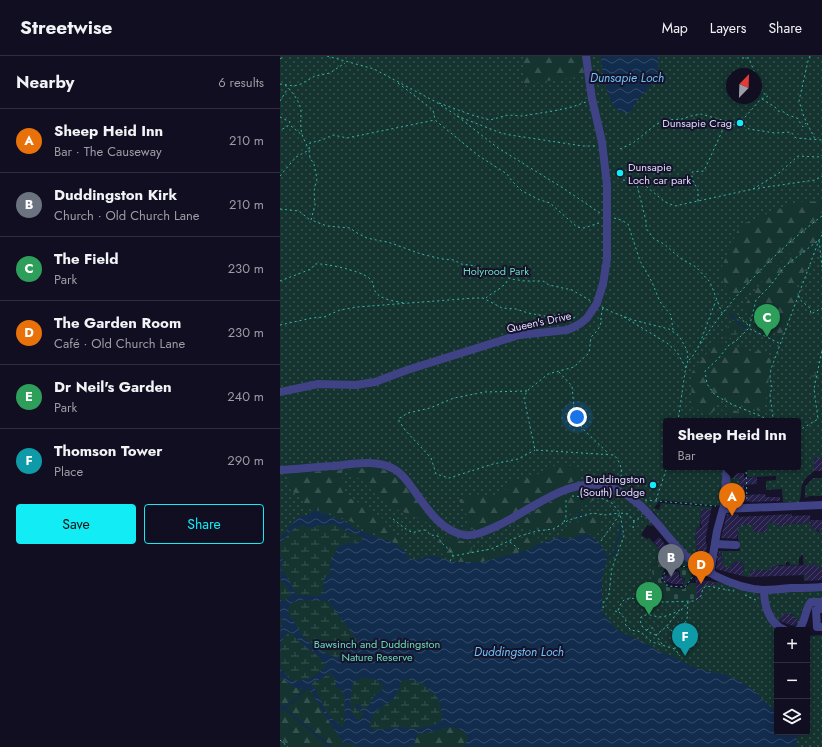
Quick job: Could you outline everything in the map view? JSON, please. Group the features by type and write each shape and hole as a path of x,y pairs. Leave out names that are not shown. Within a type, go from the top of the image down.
{"street":[{"name":"Queen's Drive","path":"280,392 318,384 356,385 375,382 407,370 519,335 574,328 587,318 597,303 603,284 605,270 607,190 602,145 592,99 586,56"},
{"path":"280,470 372,463 384,464 396,469 406,479 435,518 455,532 466,535 477,534 499,525 562,495 574,486 595,484 612,488 632,498 647,512 685,556 710,573 724,580 750,588 764,590 822,587"},
{"path":"710,573 717,531 724,509 727,470"},
{"path":"724,509 822,505"},
{"path":"715,544 736,544"},
{"path":"764,590 767,610 774,623 780,627"},
{"path":"801,627 807,606 811,602 822,602"},
{"path":"822,609 816,610 816,627 822,627"}],"path":[{"path":"280,59 284,56"},
{"path":"327,56 374,69 436,102 456,115 498,148 563,188 607,219"},
{"path":"810,56 799,101 806,122 815,139"},
{"path":"742,58 749,58 753,68"},
{"path":"280,84 294,86 315,76 330,73 346,62"},
{"path":"396,81 433,110 435,120 479,156 507,174 522,191 550,203 577,227 584,228 607,219 621,220 628,224 640,261 652,282 660,302 671,315 673,331"},
{"path":"285,85 300,107 302,136"},
{"path":"280,101 288,88"},
{"path":"762,93 768,96 762,99"},
{"path":"436,102 490,120 508,115 522,116 572,107 581,105 592,99"},
{"path":"762,99 775,107 778,111 784,112 788,116 797,118 803,127 806,122"},
{"path":"698,201 698,190 692,179 692,172 704,172 724,127 740,122 756,104"},
{"path":"620,149 633,143 655,125 666,120 682,119 701,114 729,122 740,122 749,129 775,134 790,132 796,138 822,140"},
{"path":"456,115 501,133 510,135 583,146 602,145"},
{"path":"280,117 290,122 290,125 302,136 309,150"},
{"path":"312,220 315,205 314,191 317,179 314,164 310,158 310,143 333,135 347,138 435,120"},
{"path":"280,130 290,125"},
{"path":"280,176 296,157 309,150"},
{"path":"752,189 779,173 798,156 822,155"},
{"path":"622,180 642,182 670,205 675,206 752,189 815,180 822,176"},
{"path":"636,181 646,221 646,228 654,239 664,244 680,258 696,267 710,282 722,314"},
{"path":"280,208 299,212 312,220 327,226 350,228 367,238 388,242 421,254 454,260 461,264 477,266 488,272 496,273 508,278 525,281 543,281 549,285 572,290 588,300 597,303"},
{"path":"688,360 692,357 722,314 772,259 799,233 822,216"},
{"path":"773,418 770,395 772,387 770,377 771,369 822,235"},
{"path":"819,240 822,267"},
{"path":"764,418 731,404 715,395 707,384 705,372 728,346 737,340 749,327 756,300 771,285 785,266 819,240"},
{"path":"280,281 311,269 315,264 328,264 365,275 373,281 374,289 378,294 391,301 406,304"},
{"path":"485,298 493,291 504,286 508,282 508,278"},
{"path":"799,294 799,299 810,308 811,314 822,308"},
{"path":"280,325 324,317 340,310 357,307 475,298 485,298 502,308 516,309 528,313 567,318 573,318 581,315 587,318"},
{"path":"699,346 717,299"},
{"path":"535,450 524,398 527,391 548,374 574,367 589,353 591,337 602,324 601,312 603,308 622,316 673,331 679,336 687,350 688,360 678,418"},
{"path":"622,316 668,343 676,352 686,368"},
{"path":"739,317 746,322 749,327 780,344"},
{"path":"801,429 818,420 814,389 822,350"},
{"path":"558,371 572,386 574,408 582,428 609,455"},
{"path":"527,391 485,392 454,398 430,408 408,413 398,419 405,430 431,458 436,474 448,478 494,464 518,459 535,450 614,455 620,462 622,474 620,481"},
{"path":"656,501 667,470"},
{"path":"746,470 748,508"},
{"path":"563,524 566,520 566,516 562,495 601,498 612,503 620,513 624,536 612,568 610,592 607,599 603,602 603,608"},
{"path":"644,500 720,506 724,509"},
{"path":"450,561 453,556 491,548 537,531 553,529 569,520 593,513 604,515 620,513 628,514 634,521 633,528"},
{"path":"601,541 620,513"},
{"path":"393,519 411,532 425,530 431,535 438,536"},
{"path":"438,536 441,533"},
{"path":"438,536 440,542 452,552 453,556"},
{"path":"510,541 518,549"},
{"path":"678,566 692,567 694,575 684,588 668,586 662,578 666,570 669,568 674,570 678,566"},
{"path":"618,612 622,602 628,599 654,598 660,602 694,601 701,596 703,588 707,586 740,593 765,603"},
{"path":"656,635 666,627 688,601"},
{"path":"676,650 675,646 680,636 680,627 687,620 688,601"},
{"path":"663,645 656,635 641,625 641,617 648,614 660,617 670,615 680,610"},
{"path":"615,611 626,620 624,624 626,627 631,630 641,632 652,642 676,650 680,656"},
{"path":"666,627 680,636"},
{"path":"648,630 654,628"},
{"path":"280,740 288,747"}],"green space":[{"name":"Holyrood Park","path":"280,56 822,56 822,461 821,458 814,458 814,471 804,481 799,502 783,502 782,489 766,490 766,481 776,480 776,476 747,477 747,470 801,470 801,418 663,418 663,470 724,470 722,506 660,500 654,508 659,510 661,503 712,507 711,510 702,509 700,527 697,527 695,539 704,541 697,542 696,554 710,557 709,563 700,562 687,553 674,539 653,511 648,518 653,525 647,525 641,535 647,539 649,538 663,553 661,559 670,562 676,552 696,567 662,563 651,565 654,582 661,600 695,600 696,576 699,576 700,580 722,583 758,593 760,595 776,627 774,627 774,735 810,735 810,636 822,635 822,747 293,747 280,736"},
{"path":"523,56 583,56 584,76 524,84"},
{"path":"822,201 822,238 817,245 796,288 796,298 773,356 771,352 778,330 753,319 743,307 763,280 799,245 733,305 720,271 740,225 796,202"},
{"path":"734,318 739,319 742,322 737,327 742,330 735,336 727,339 721,336"},
{"path":"717,341 753,352 762,350 771,360 763,412 721,399 712,413 691,408 692,372"},
{"path":"817,362 821,367 820,373 816,379 809,376 809,371 812,364"},
{"path":"721,405 754,418 735,418 719,408"},
{"path":"557,465 573,466 581,476 578,480 566,484 495,524 465,531 470,522 459,500 474,494 492,496 507,489 510,482 534,476"},
{"path":"366,468 385,470 394,474 400,479 412,492 431,520 429,523 394,508 377,496 360,479 345,470"},
{"path":"342,470 343,495 369,508 383,519 404,545 405,551 398,545 352,522 314,507 305,512 304,502 289,488 286,473"},
{"path":"729,478 739,478 740,493 730,493 727,491"},
{"path":"813,478 822,478 822,496 810,496 805,498 805,487"},
{"path":"589,489 597,493 594,500 570,514 558,526 530,530 523,528 520,521 536,510 575,490"},
{"path":"594,514 601,516 601,519 600,526 594,533 568,538 559,537 571,526"},
{"path":"783,518 784,526 786,526 786,524 810,523 811,521 812,529 816,529 819,532 820,529 822,529 822,567 815,569 815,565 806,575 806,581 804,581 803,555 799,557 799,565 790,565 789,562 786,562 786,565 778,565 777,576 776,566 771,566 771,570 750,571 750,577 742,576 744,567 742,566 743,563 735,561 734,564 732,564 730,573 727,572 728,568 722,566 723,559 715,558 715,555 722,558 722,553 716,551 740,551 737,527 739,525 753,525 753,532 767,523 777,522"},
{"path":"330,524 363,538 361,542 349,543 337,547 332,561 331,573 323,583 324,591 321,595 298,597 281,568 283,560 280,556 280,543 293,529 301,525 311,528"},
{"path":"445,536 468,542 473,547 471,550 475,554 485,551 490,553 504,552 513,542 525,537 536,536 540,540 539,544 528,550 482,562 457,562 454,558 450,557 447,559 439,550 439,542"},
{"path":"662,563 677,564 673,568 665,568 661,581 666,584 667,587 684,589 690,583 697,583 697,594 695,600 661,600 654,582 651,565"},
{"path":"679,567 691,568 692,571 691,578 685,586 683,586 685,578 680,577 680,571 676,570"},
{"path":"280,576 283,584 291,595 284,601 280,600"},
{"path":"822,590 822,600 806,604 802,610 799,626 796,627 798,619 793,618 794,615 790,614 789,617 782,615 779,624 768,606 768,593"},
{"path":"304,600 328,601 356,638 357,643 350,646 337,658 315,648 303,636 288,614 289,607 293,602"},
{"path":"289,632 319,657 326,666 309,679 295,681 289,679 280,667 282,643"},
{"path":"329,673 334,678 336,686 340,688 345,696 343,728 327,711 311,684 313,681 320,680"},
{"path":"280,676 293,687 310,689 328,720 345,744 349,743 358,747 280,747"},
{"path":"362,678 375,679 383,685 383,689 375,695 367,708 355,707 362,712 363,716 360,720 355,716 350,707 354,681"},
{"path":"402,680 414,680 424,685 439,699 442,718 440,722 434,725 415,729 401,727 374,730 370,727 370,720 379,708 390,701"},
{"path":"452,726 464,731 468,738 464,747 407,747 414,745 418,733 431,732"}],"water":[{"name":"Dunsapie Loch","path":"601,56 658,56 658,70 654,81 636,102 630,112 623,113 617,109 612,102 605,82"},
{"name":"Duddingston Loch","path":"314,510 348,523 355,529 394,543 405,551 408,558 416,560 434,556 451,562 482,562 528,550 539,544 559,537 568,539 582,535 590,535 605,551 607,561 602,576 602,612 617,630 693,667 724,674 742,682 774,709 774,735 801,735 797,737 796,747 464,747 468,738 463,731 451,727 432,732 418,733 414,745 407,747 358,747 349,743 345,745 310,690 293,687 280,676 280,667 289,679 300,681 313,676 326,666 319,657 289,632 282,640 280,653 280,633 283,620 280,618 280,600 284,601 291,595 286,585 281,581 280,556 283,560 281,568 296,595 319,596 322,594 325,579 331,573 330,566 337,547 349,543 361,542 363,538 334,524 311,528 301,525 293,529 280,543 280,538 298,517 308,515","holes":["304,600 328,601 356,638 357,643 350,646 337,658 315,648 303,636 288,614 289,607 293,602","329,673 334,678 336,686 345,696 343,728 327,712 312,684 313,681 320,680","362,678 375,679 383,685 383,689 375,695 367,708 356,704 354,706 362,712 363,716 359,720 350,707 354,681","402,680 414,680 424,685 439,699 442,718 440,722 434,725 415,729 401,727 374,730 370,727 373,715 376,711 393,699"]}],"building":[{"path":"814,458 822,458 822,471 814,471"},
{"path":"732,473 744,473 744,478 757,477 757,484 744,485 745,495 765,494 766,497 780,497 780,501 730,502 731,493 740,493 739,478 732,478"},
{"name":"Duddingston (South) Lodge","path":"651,479 656,481 658,484 656,489 648,486"},
{"path":"702,509 711,510 706,536 706,555 698,553 698,550 696,550 697,539 695,538 697,527 702,528 700,521"},
{"path":"727,514 738,514 739,517 792,514 792,516 810,515 810,523 777,526 777,523 767,523 767,532 753,532 753,525 739,525 737,539 721,538"},
{"path":"811,520 822,520 822,531 812,529"},
{"path":"659,537 673,555 670,562 660,558 662,553 654,542"},
{"path":"719,552 722,553 722,566 731,568 735,561 743,563 742,566 744,567 742,576 716,569"},
{"path":"815,562 815,567 822,567 822,580 806,581 806,575 750,577 750,571 771,570 771,566 812,565"},
{"path":"669,571 679,572 679,578 684,578 683,584 673,584 663,580 664,575 668,576"},
{"path":"696,576 699,576 701,580 717,583 717,585 703,586 699,600 697,600"},
{"path":"782,614 794,615 793,618 798,619 796,624 794,626 780,621"}],"waterway":[{"path":"730,314 739,324 746,328"},
{"path":"578,513 582,518"},
{"path":"606,558 615,553 616,542 620,535 620,526"},
{"path":"280,711 297,698 305,689"},
{"path":"280,705 331,747"}],"place":[{"name":"Dunsapie Crag","path":"740,123"},
{"name":"Dunsapie Loch car park","path":"620,173"},
{"name":"The Field","path":"767,337"},
{"name":"Duddingston (South) Lodge","path":"653,485"},
{"name":"Sheep Heid Inn","path":"732,516"},
{"name":"Duddingston Kirk","path":"671,577"},
{"name":"The Garden Room","path":"701,584"},
{"name":"Dr Neil's Garden","path":"649,615"},
{"name":"Thomson Tower","path":"685,656"}],"park label":[{"name":"Bawsinch and Duddingston Nature Reserve","path":"377,650"}]}
